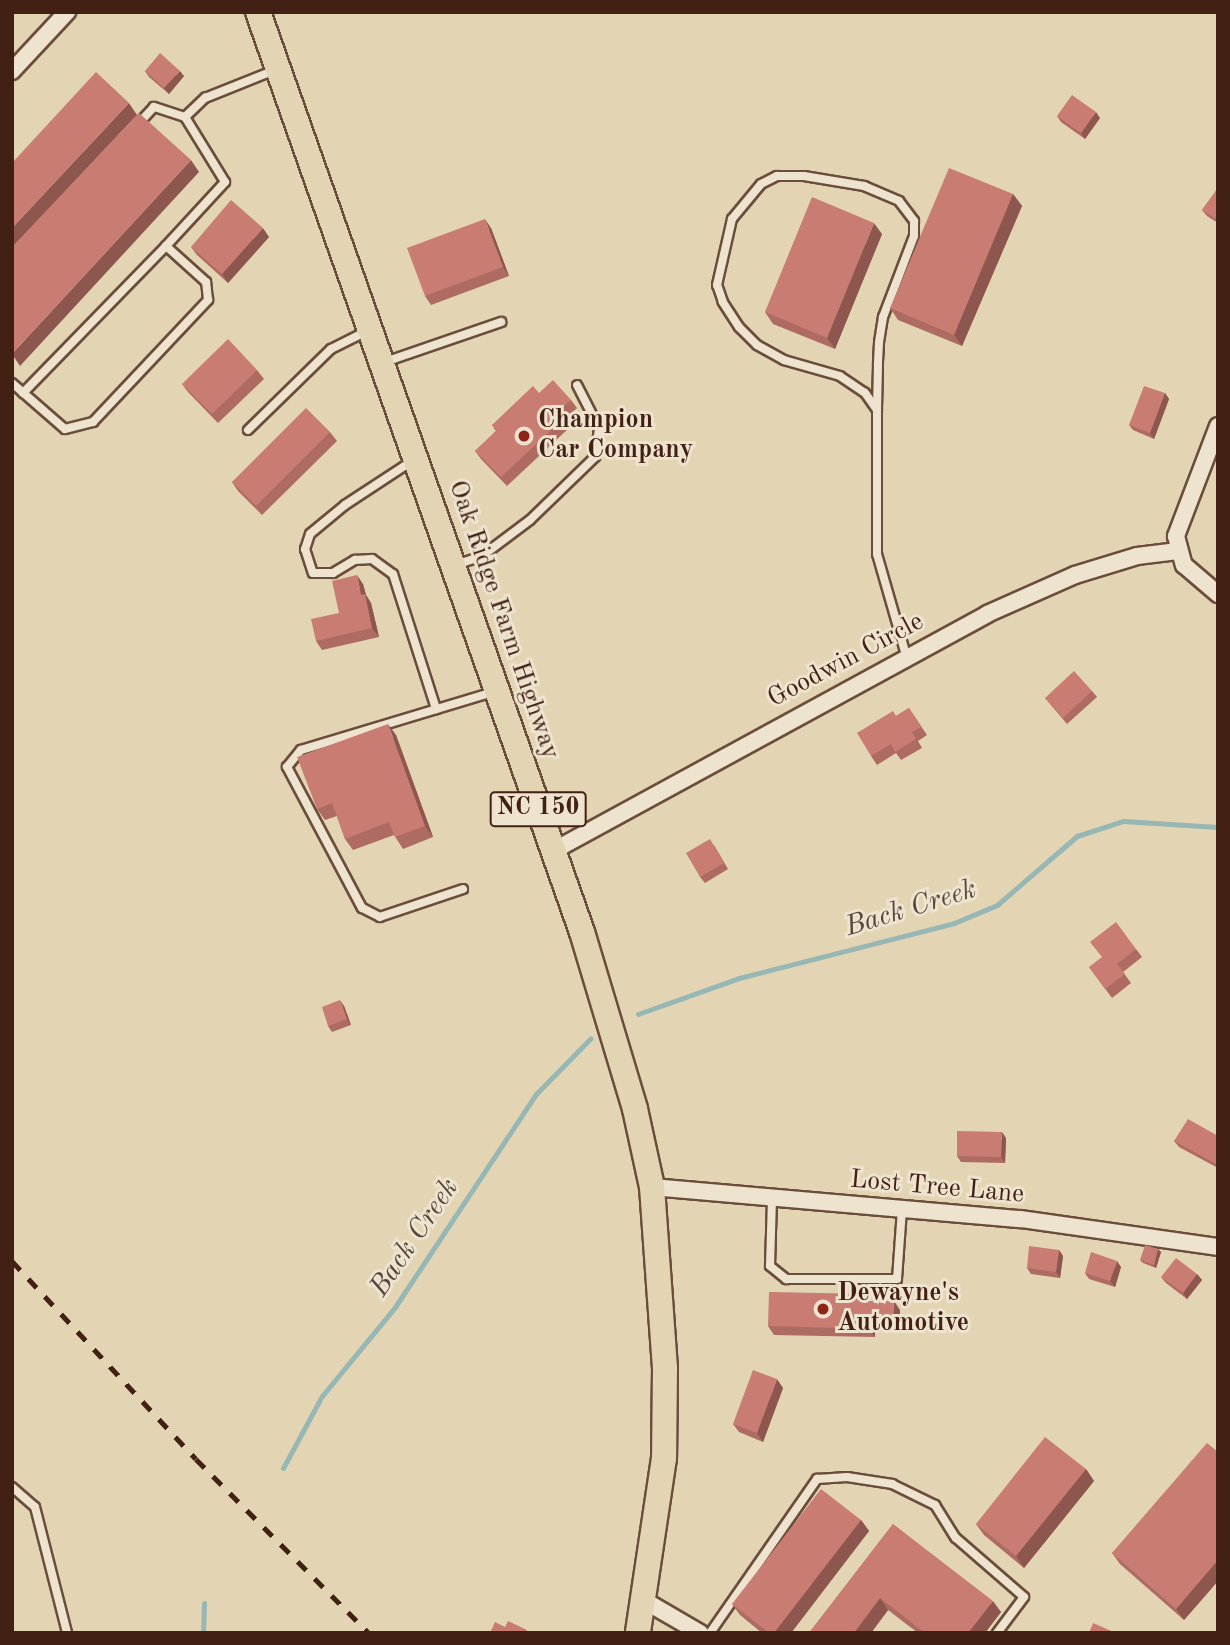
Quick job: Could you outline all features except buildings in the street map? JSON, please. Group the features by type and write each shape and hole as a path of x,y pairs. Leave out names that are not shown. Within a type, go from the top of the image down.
{"main road":[{"name":"Oak Ridge Farm Highway","path":"258,12 552,851 623,1062 652,1187 662,1289 664,1458 645,1601 638,1633"}],"street":[{"path":"12,71 67,12"},
{"path":"1218,426 1180,522 1178,551 1184,565 1218,594"},
{"name":"Goodwin Circle","path":"552,851 906,655 1074,575 1137,556 1178,551"},
{"name":"Lost Tree Lane","path":"652,1187 1021,1219 1218,1247"},
{"path":"645,1601 701,1633"}],"lane":[{"path":"186,117 205,98 278,69"},
{"path":"23,393 166,246 225,181 186,117 154,107 135,127"},
{"path":"877,410 865,393 840,376 784,360 757,345 739,327 723,302 717,285 732,219 748,195 777,176 835,179 864,186 899,201 914,221 914,236 883,317 877,410 877,554 906,655"},
{"path":"12,383 65,429 93,422 208,300 206,282 166,246"},
{"path":"381,363 501,322"},
{"path":"248,430 331,349 369,330"},
{"path":"452,566 482,556 530,520 595,457 599,428 577,385"},
{"path":"415,460 345,505 310,534 305,549 313,573 333,573 355,560 372,559 393,574 436,709"},
{"path":"463,889 380,917 362,908 287,767 301,750 496,691"},
{"path":"772,1199 770,1266 786,1279 897,1279 902,1209"},
{"path":"710,1633 817,1479 847,1477 892,1484 935,1505 956,1538 1024,1597 998,1633"},
{"path":"12,1487 35,1507 67,1633"}],"waterway":[{"name":"Back Creek","path":"638,1014 739,978 954,923 997,905 1077,836 1123,821 1218,827"},
{"name":"Back Creek","path":"283,1468 322,1396 395,1307 536,1094 591,1038"},
{"name":"Back Creek","path":"203,1633 204,1603"}],"railway":[{"path":"12,1261 196,1459 369,1633"}],"place":[{"name":"Champion Car Company","path":"524,436"},
{"name":"Dewayne's Automotive","path":"823,1309"}]}
